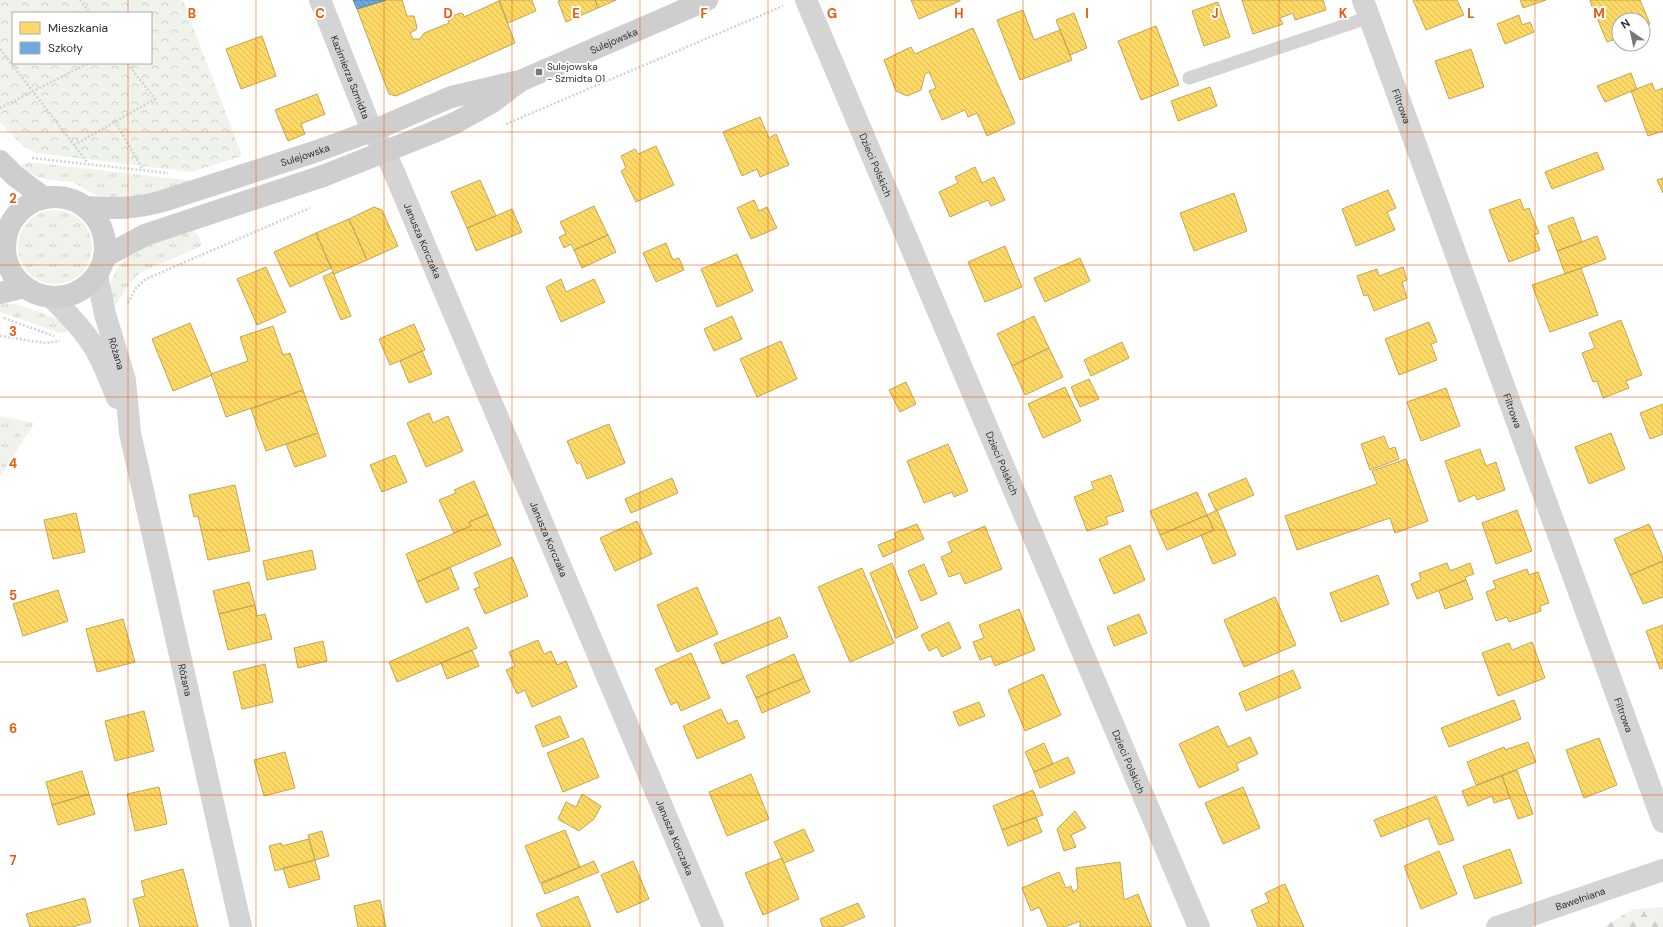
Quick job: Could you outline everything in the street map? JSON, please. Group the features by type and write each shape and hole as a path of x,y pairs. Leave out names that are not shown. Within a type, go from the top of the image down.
{"main road":[{"name":"Sulejowska","path":"86,206 113,209 141,207 314,152 372,131 451,97 520,81 707,0"},
{"name":"Sulejowska","path":"100,266 146,235 323,176 455,123 491,103 520,81"},
{"path":"0,161 15,176 42,197"},
{"path":"42,197 65,197 86,206 98,220 104,238 100,266 88,284 77,292 64,296 52,297 37,294 24,287 13,276 6,262 2,248 5,236 4,216 15,216 32,201 42,197"},
{"path":"0,293 24,287"}],"street":[{"name":"Kazimierza Szmidta","path":"320,0 372,131 385,152"},
{"name":"Dzieci Polskich","path":"797,2 1199,927"},
{"name":"Filtrowa","path":"1367,9 1663,822"},
{"name":"Janusza Korczaka","path":"385,152 713,927"},
{"name":"Różana","path":"100,266 100,294 125,380 130,433 241,927"},
{"name":"Różana","path":"52,297 74,320 97,352 105,367 130,433"},
{"name":"Bawełniana","path":"1497,927 1663,870"}],"lane":[{"path":"1189,78 1367,9"}],"path":[{"path":"80,0 89,12"},
{"path":"505,125 797,2"},
{"path":"0,49 89,164"},
{"path":"0,108 87,64"},
{"path":"74,145 155,99 128,64"},
{"path":"115,121 143,170"},
{"path":"29,157 171,173"},
{"path":"110,328 119,324 132,293 146,279 317,205"},
{"path":"0,317 64,340 46,343 0,336"}],"green space":[{"path":"0,0 183,0 242,156 192,172 37,153 23,146 0,122"},
{"path":"28,162 194,181 135,200 101,198 73,182 49,180 38,177 21,168 21,166"},
{"path":"55,210 69,213 81,221 89,233 92,247 89,261 81,273 69,281 55,284 41,281 29,273 21,261 18,247 21,233 29,221 41,213"},
{"path":"192,230 198,235 202,246 140,273 131,281 110,311 109,294 112,279 123,261 128,256 138,248"},
{"path":"0,303 16,304 47,315 61,321 71,331 60,333 0,312"},
{"path":"0,416 34,423 0,477"},
{"path":"1663,907 1663,927 1603,927 1634,909"}],"building: Mieszkania":[{"path":"386,0 402,0 407,16 414,16 417,27 416,30 410,33 413,39 420,39 424,33 449,23 448,20 450,17 460,13 463,14 464,17 499,1 515,43 396,96 389,94 357,9"},
{"path":"499,0 532,0 536,11 508,23"},
{"path":"595,0 598,8 566,22 558,1"},
{"path":"595,0 616,0 598,8"},
{"path":"911,0 960,0 960,1 919,19"},
{"path":"1242,0 1323,0 1326,10 1295,20 1293,13 1280,18 1283,24 1253,34"},
{"path":"1413,0 1457,0 1464,15 1426,30"},
{"path":"1520,0 1546,0 1523,8"},
{"path":"1640,0 1645,12 1611,12 1611,41 1607,42 1590,1"},
{"path":"1218,2 1230,37 1204,46 1192,11"},
{"path":"1023,10 1034,40 1060,30 1072,60 1020,80 997,20"},
{"path":"1074,13 1087,48 1070,55 1056,20"},
{"path":"1519,15 1522,25 1530,22 1534,32 1505,44 1497,24"},
{"path":"1156,26 1179,85 1141,100 1118,41"},
{"path":"973,28 1015,123 987,136 977,113 968,117 965,110 942,120 929,91 936,88 929,72 925,74 921,90 907,96 896,91 884,60 911,47 915,54"},
{"path":"262,36 276,76 241,89 226,49"},
{"path":"1471,49 1484,87 1449,99 1435,61"},
{"path":"1631,73 1637,89 1605,102 1597,86"},
{"path":"1652,83 1655,91 1663,88 1663,131 1648,136 1631,91"},
{"path":"1210,87 1217,106 1178,121 1171,101"},
{"path":"317,94 325,114 301,124 305,134 288,141 275,110"},
{"path":"760,117 769,138 776,134 789,165 760,177 757,169 742,176 723,132"},
{"path":"656,146 674,185 636,202 621,171 626,168 621,156 635,149 638,154"},
{"path":"1597,152 1604,169 1552,189 1545,172"},
{"path":"975,167 982,183 994,177 1005,200 991,206 988,200 950,217 939,192 958,183 955,177"},
{"path":"1663,178 1663,193 1657,180"},
{"path":"480,180 496,216 467,228 451,192"},
{"path":"1388,190 1396,208 1387,212 1395,230 1356,246 1342,209"},
{"path":"1234,193 1247,231 1194,251 1180,213"},
{"path":"1520,199 1524,210 1529,208 1539,233 1534,235 1540,250 1509,262 1489,210"},
{"path":"754,200 759,211 767,207 777,228 751,239 737,208"},
{"path":"594,206 608,235 574,250 571,244 564,248 559,237 566,234 560,222"},
{"path":"374,207 382,210 398,246 367,260 349,219"},
{"path":"512,209 522,232 476,251 467,228"},
{"path":"1573,217 1582,242 1557,251 1548,226"},
{"path":"349,219 367,260 334,274 316,233"},
{"path":"316,233 331,268 290,287 274,252"},
{"path":"608,235 616,252 582,268 574,250"},
{"path":"1597,236 1606,259 1565,274 1557,251"},
{"path":"666,243 673,260 679,258 684,270 656,282 643,253"},
{"path":"1005,246 1022,287 985,302 968,262"},
{"path":"737,254 753,291 717,307 701,269"},
{"path":"1080,258 1090,281 1045,302 1034,278"},
{"path":"266,267 286,312 257,325 237,279"},
{"path":"1403,267 1407,280 1402,282 1407,298 1374,311 1368,295 1364,296 1357,276 1377,269 1379,276"},
{"path":"1581,268 1598,315 1550,332 1532,285"},
{"path":"333,272 351,316 341,320 323,277"},
{"path":"561,279 566,292 594,279 605,302 561,322 546,287"},
{"path":"732,316 742,339 714,351 704,329"},
{"path":"1034,316 1049,348 1012,366 997,334"},
{"path":"1621,320 1642,375 1626,381 1629,388 1603,398 1597,381 1593,382 1582,353 1595,348 1589,333"},
{"path":"1429,322 1437,342 1431,344 1437,360 1399,375 1385,339"},
{"path":"190,323 212,375 173,391 152,339"},
{"path":"414,324 425,350 390,365 379,339"},
{"path":"273,326 283,355 290,353 303,390 226,417 211,374 248,361 240,337"},
{"path":"781,341 797,379 757,397 740,359"},
{"path":"1122,342 1129,358 1091,376 1084,360"},
{"path":"1049,348 1063,377 1025,395 1012,366"},
{"path":"422,351 432,374 409,383 400,361"},
{"path":"1089,379 1099,399 1080,407 1071,387"},
{"path":"906,382 916,404 900,412 889,390"},
{"path":"1065,387 1081,421 1043,438 1028,404"},
{"path":"1446,388 1460,426 1421,441 1407,402"},
{"path":"303,390 318,433 266,451 251,409"},
{"path":"1663,404 1663,434 1650,439 1640,413"},
{"path":"429,413 433,423 448,416 463,451 426,467 407,423"},
{"path":"609,424 625,463 587,479 580,462 577,464 567,441"},
{"path":"318,433 326,456 295,467 286,444"},
{"path":"1611,433 1625,469 1589,484 1575,447"},
{"path":"1384,436 1389,449 1395,447 1399,459 1370,470 1361,444"},
{"path":"948,444 968,491 954,497 952,492 924,503 907,461"},
{"path":"1480,449 1486,466 1496,462 1505,490 1477,500 1475,495 1459,502 1445,461"},
{"path":"395,455 407,482 382,492 370,465"},
{"path":"1406,459 1428,521 1395,533 1390,518 1297,550 1285,516 1377,484 1372,471"},
{"path":"1111,475 1124,511 1106,517 1108,524 1087,531 1074,497 1094,489 1091,482"},
{"path":"672,478 678,493 631,513 625,499"},
{"path":"1246,478 1254,495 1216,511 1208,494"},
{"path":"474,481 488,514 469,522 471,526 454,533 439,500 456,493 454,490"},
{"path":"235,485 250,551 208,560 198,516 194,517 189,495"},
{"path":"1197,492 1207,515 1160,535 1150,511"},
{"path":"1217,510 1236,555 1213,564 1201,535 1214,530 1207,515"},
{"path":"1517,510 1532,551 1496,564 1482,523"},
{"path":"76,513 85,552 53,559 44,520"},
{"path":"488,514 501,545 417,582 406,554 471,526 469,522"},
{"path":"1207,515 1214,530 1167,550 1160,535"},
{"path":"637,521 652,554 615,571 600,538"},
{"path":"917,524 924,539 883,557 878,545 896,538 894,533"},
{"path":"1649,524 1663,557 1663,561 1630,575 1614,539"},
{"path":"985,526 1002,569 965,584 960,573 949,577 941,557 952,552 948,542"},
{"path":"1130,545 1145,580 1114,594 1099,559"},
{"path":"312,550 316,569 267,580 263,561"},
{"path":"512,557 528,596 485,614 474,589 480,587 474,573"},
{"path":"1663,561 1663,597 1643,604 1630,575"},
{"path":"892,563 918,628 896,638 870,573"},
{"path":"1447,563 1450,571 1470,563 1474,574 1465,577 1466,580 1417,599 1411,584 1421,580 1419,573"},
{"path":"924,564 937,594 921,601 908,571"},
{"path":"450,567 459,589 426,603 417,582"},
{"path":"862,568 894,643 850,662 818,587"},
{"path":"1527,569 1529,575 1538,572 1549,603 1540,606 1541,611 1509,622 1507,617 1496,621 1486,592 1496,588 1493,581"},
{"path":"1378,575 1389,604 1341,622 1330,593"},
{"path":"1466,580 1473,599 1445,609 1439,591"},
{"path":"249,582 255,605 219,614 213,591"},
{"path":"697,587 718,634 677,652 657,605"},
{"path":"58,590 68,621 23,636 13,604"},
{"path":"1275,597 1296,645 1244,667 1224,620"},
{"path":"255,605 257,616 265,614 272,639 228,650 219,614"},
{"path":"1019,609 1035,650 995,666 991,656 980,660 973,642 984,638 979,625"},
{"path":"1139,614 1147,633 1114,646 1107,627"},
{"path":"780,617 788,637 722,664 714,644"},
{"path":"123,619 135,662 97,672 86,629"},
{"path":"949,622 961,648 942,657 937,647 929,651 921,635"},
{"path":"1663,625 1663,668 1660,669 1646,631"},
{"path":"468,627 477,648 397,682 389,662"},
{"path":"538,640 544,654 551,651 557,665 566,661 577,687 532,707 525,690 517,694 506,670 515,666 509,652"},
{"path":"323,641 327,661 298,668 294,648"},
{"path":"1532,642 1545,678 1498,696 1482,653 1509,643 1512,650"},
{"path":"472,650 479,666 447,679 441,663"},
{"path":"691,653 710,698 681,711 677,702 671,705 655,669"},
{"path":"794,654 804,678 756,698 746,676"},
{"path":"265,664 273,702 242,709 233,672"},
{"path":"1293,670 1301,688 1246,711 1239,693"},
{"path":"1043,674 1061,715 1025,731 1008,690"},
{"path":"804,678 810,692 762,713 756,698"},
{"path":"1514,700 1521,719 1449,747 1441,728"},
{"path":"979,702 985,716 959,726 953,712"},
{"path":"721,709 728,724 737,720 745,738 697,759 683,726"},
{"path":"144,711 154,751 115,761 105,721"},
{"path":"560,716 569,737 543,747 535,726"},
{"path":"1218,726 1228,747 1250,737 1258,754 1236,764 1239,770 1199,788 1179,744"},
{"path":"583,738 599,777 563,792 547,753"},
{"path":"1599,738 1617,785 1584,798 1566,750"},
{"path":"1528,742 1536,762 1476,785 1467,762 1504,747 1505,750"},
{"path":"1044,743 1053,764 1034,772 1025,752"},
{"path":"285,752 295,788 264,796 254,760"},
{"path":"1068,757 1075,773 1040,788 1034,772"},
{"path":"1517,770 1533,814 1518,819 1502,776"},
{"path":"82,771 89,794 52,805 46,782"},
{"path":"751,774 769,819 727,836 709,792"},
{"path":"1502,776 1510,798 1494,803 1492,796 1468,806 1462,791"},
{"path":"159,787 167,824 135,831 127,794"},
{"path":"1243,787 1260,828 1223,844 1205,803"},
{"path":"1033,790 1043,815 1002,830 993,806"},
{"path":"89,794 95,814 58,825 52,805"},
{"path":"582,794 601,806 594,819 579,831 558,819 566,802 576,807"},
{"path":"1436,796 1454,840 1439,845 1428,818 1381,837 1374,820"},
{"path":"1075,811 1086,828 1071,835 1076,847 1064,851 1057,829"},
{"path":"1036,817 1042,832 1008,846 1002,830"},
{"path":"804,829 814,851 784,863 774,842"},
{"path":"565,830 580,867 540,883 525,846"},
{"path":"322,831 329,856 315,860 308,835"},
{"path":"309,839 315,860 275,871 269,846 281,843 282,846"},
{"path":"1510,849 1522,883 1475,899 1463,866"},
{"path":"1439,851 1457,894 1421,909 1404,866"},
{"path":"782,858 799,899 763,915 745,873"},
{"path":"315,860 320,879 289,888 283,868"},
{"path":"594,861 599,872 545,894 541,884"},
{"path":"633,861 649,899 617,913 601,875"},
{"path":"1120,862 1124,900 1138,894 1151,927 1080,927 1080,921 1065,927 1048,927 1039,907 1031,911 1022,888 1059,872 1066,888 1071,886 1073,892 1078,889 1076,868"},
{"path":"183,869 198,927 140,927 133,899 145,896 141,881"},
{"path":"1285,884 1304,927 1258,927 1251,910 1269,902 1265,893"},
{"path":"578,896 591,927 542,927 536,914"},
{"path":"85,898 91,922 72,927 30,927 26,914"},
{"path":"380,900 386,927 358,927 354,906"},
{"path":"858,903 865,917 841,927 823,927 820,919"}],"building: Szkoły":[{"path":"353,0 386,0 357,9"}],"place":[{"name":"Sulejowska - Szmidta 01","path":"539,72"}]}
